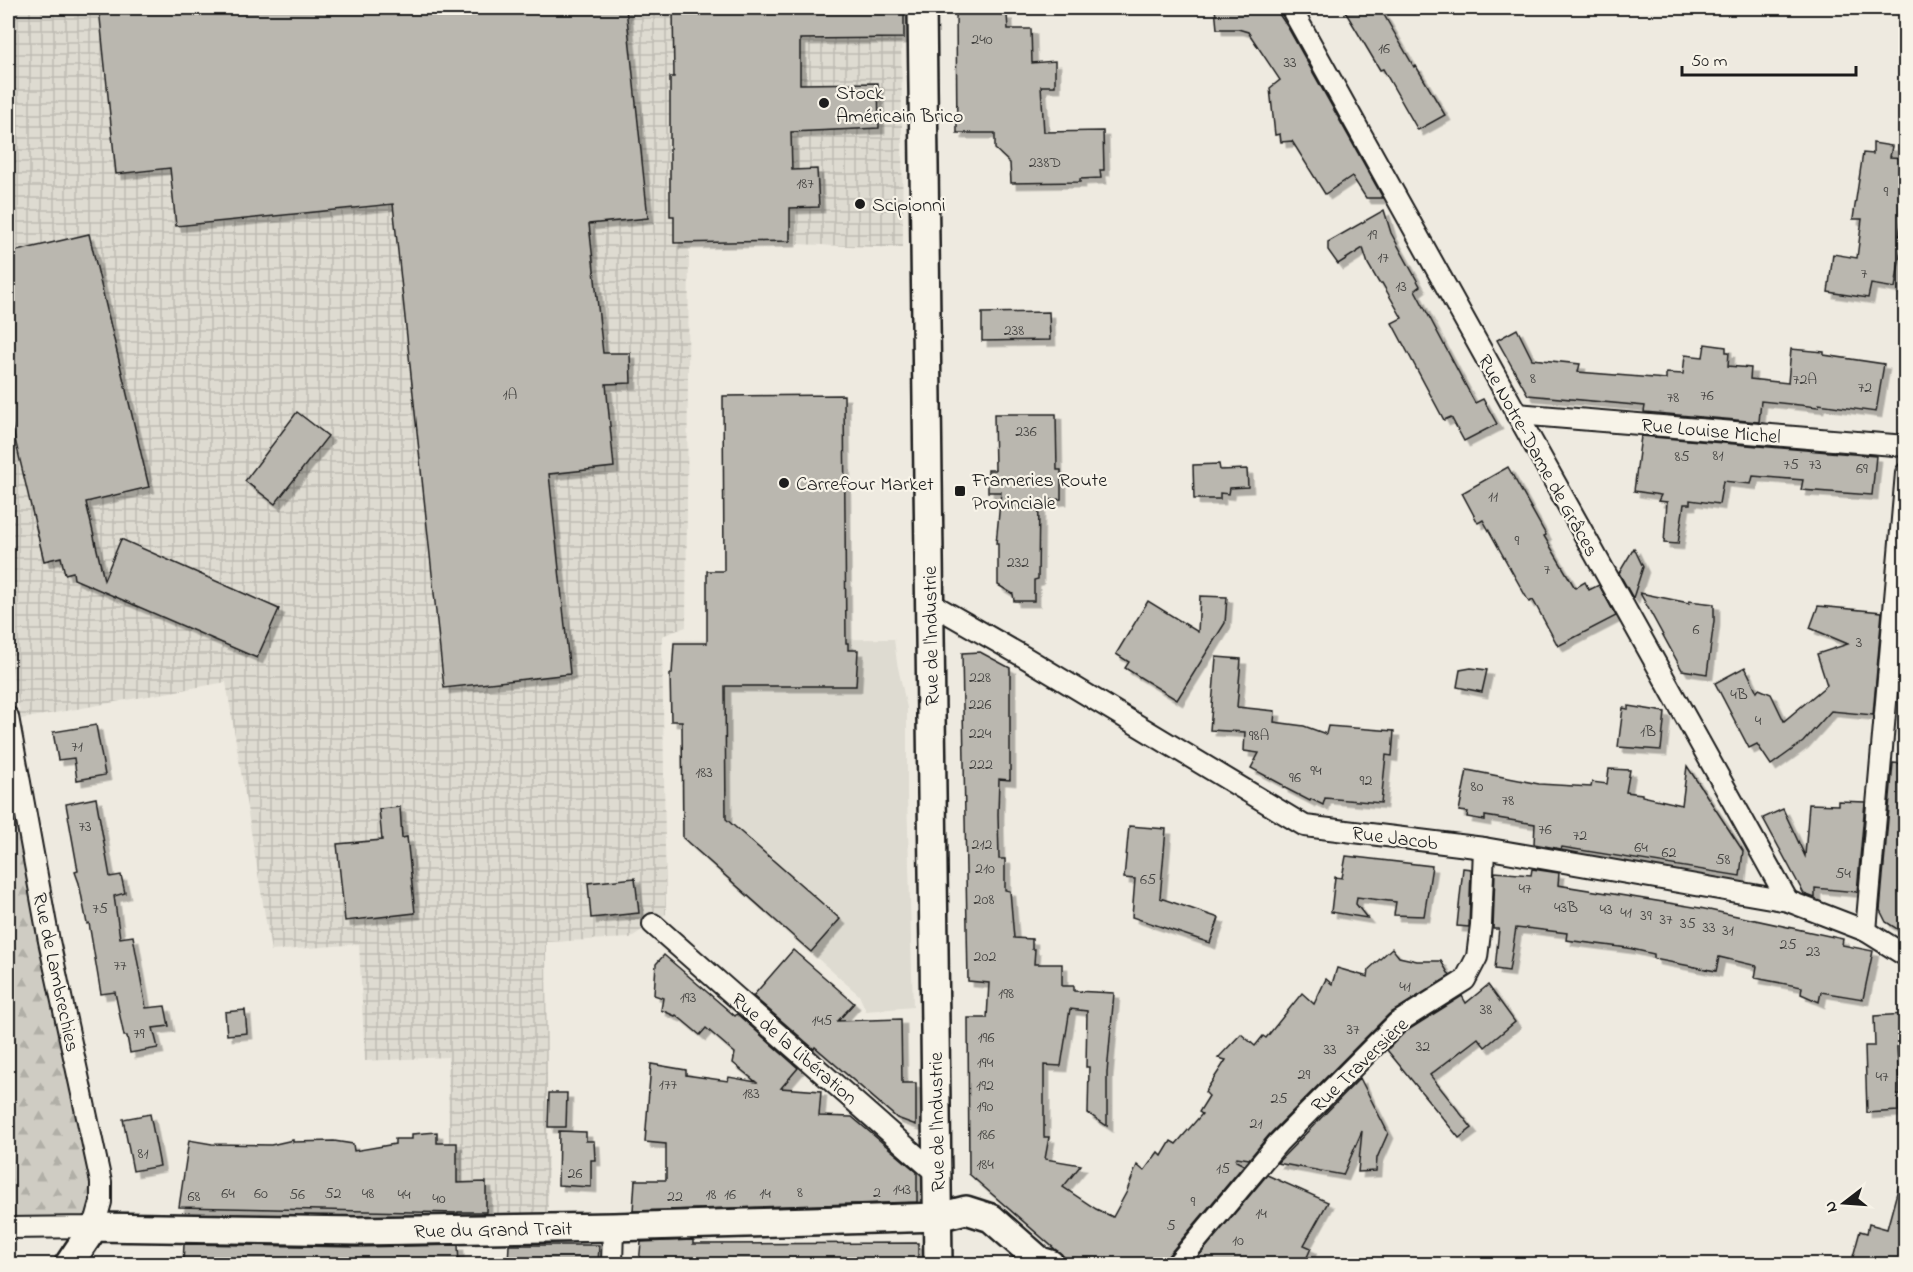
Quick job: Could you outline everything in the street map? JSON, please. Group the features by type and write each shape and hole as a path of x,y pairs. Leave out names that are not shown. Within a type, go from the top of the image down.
{"main road":[{"name":"Rue de l'Industrie","path":"922,8 938,1264"},
{"path":"938,1217 966,1210 991,1218 1040,1262 1050,1264"},
{"name":"Rue du Grand Trait","path":"94,1227 357,1231 613,1227 938,1217"},
{"path":"69,1264 94,1227"}],"street":[{"name":"Rue Notre-Dame de Grâces","path":"1291,8 1788,901"},
{"name":"Rue Louise Michel","path":"1516,414 1905,446"},
{"path":"1866,931 1905,473"},
{"name":"Rue Jacob","path":"930,603 1305,826 1484,848 1788,901 1866,931 1905,956"},
{"name":"Rue de Lambrechies","path":"8,717 49,941 100,1182 101,1202 94,1227"},
{"name":"Rue Traversière","path":"1177,1264 1278,1143 1397,1023 1465,980 1477,957 1481,925 1484,848"},
{"name":"Rue de la Libération","path":"653,924 937,1173"},
{"path":"8,1228 94,1227"},
{"path":"612,1264 613,1227"}],"shaded area":[{"path":"8,8 901,8 903,248 738,242 672,243 689,248 686,627 662,636 666,914 630,938 546,942 548,1216 450,1219 448,1057 365,1061 359,944 271,951 226,682 21,719 8,648 8,196 12,191 8,182"},
{"path":"894,639 907,708 913,1007 866,1011 859,995 681,838 681,721 673,721 673,640"}],"green space":[{"path":"8,708 101,1182 94,1227 8,1228"}],"building":[{"path":"99,8 626,8 648,218 589,224 603,353 630,353 631,383 606,384 614,467 549,474 570,674 444,688 393,204 176,226 170,168 116,174"},
{"path":"673,8 904,8 904,38 800,39 800,84 878,83 879,128 791,132 792,170 817,169 819,207 790,208 790,241 674,243 674,216 670,216 670,77 674,77"},
{"path":"956,8 997,8 997,14 1007,15 1008,29 1031,29 1032,63 1055,61 1055,86 1041,86 1044,132 1103,131 1104,170 1100,170 1101,178 1080,179 1080,182 1011,183 1010,163 995,149 995,133 957,133"},
{"path":"1215,8 1275,8 1383,198 1366,198 1352,176 1325,194 1292,141 1281,142 1280,134 1275,135 1270,88 1280,80 1248,32 1238,29 1217,29"},
{"path":"1343,8 1380,8 1445,115 1418,130 1383,69 1380,70"},
{"path":"1873,143 1892,146 1890,157 1905,158 1905,201 1899,236 1903,236 1895,288 1871,284 1868,298 1828,292 1833,254 1857,258 1862,219 1853,219 1863,153 1873,154"},
{"path":"1384,210 1391,233 1420,286 1415,290 1475,403 1483,399 1497,424 1464,441 1451,417 1444,420 1392,323 1402,318 1368,264 1363,248 1338,264 1328,250 1328,242"},
{"path":"89,234 149,487 86,502 104,580 121,539 279,609 257,658 74,579 73,572 65,574 61,557 44,561 8,410 8,253"},
{"path":"1049,312 1050,340 982,341 982,313"},
{"path":"1517,329 1532,359 1580,364 1578,372 1666,379 1666,373 1683,374 1685,355 1703,357 1705,344 1726,347 1726,352 1729,352 1728,366 1751,368 1750,379 1788,383 1791,349 1824,352 1824,355 1884,364 1876,412 1819,404 1818,407 1761,401 1759,422 1644,412 1645,406 1528,395 1497,340"},
{"path":"844,395 846,643 848,643 848,650 858,650 856,686 725,686 726,819 840,919 811,952 683,838 682,721 671,721 670,674 672,674 674,643 707,643 707,571 724,571 723,396"},
{"path":"297,412 328,436 275,504 245,481"},
{"path":"994,414 1056,414 1057,470 1061,470 1061,499 1039,501 1038,579 1034,580 1034,601 1014,601 1013,594 998,585 998,544 996,544 1001,492 988,492 988,470 995,470"},
{"path":"1641,436 1876,456 1872,495 1801,490 1803,480 1753,476 1751,484 1723,481 1719,504 1690,500 1690,504 1684,504 1678,544 1664,543 1667,502 1658,501 1661,495 1634,491"},
{"path":"1219,464 1220,470 1247,469 1248,487 1230,488 1229,494 1220,493 1220,499 1194,499 1193,465"},
{"path":"1508,467 1546,535 1544,536 1575,588 1585,582 1589,590 1599,585 1616,616 1558,646 1533,600 1529,602 1483,520 1478,523 1462,493"},
{"path":"1634,548 1643,567 1633,598 1619,573"},
{"path":"1640,593 1689,603 1689,601 1714,604 1707,674 1682,670"},
{"path":"1200,596 1227,597 1225,623 1177,700 1125,668 1129,662 1116,654 1148,601 1198,632"},
{"path":"1818,606 1882,612 1873,715 1831,711 1803,742 1771,765 1757,744 1749,748 1715,683 1745,667 1757,692 1759,689 1771,694 1784,721 1827,685 1817,654 1848,644 1810,628"},
{"path":"1905,617 1905,694 1899,694"},
{"path":"980,652 1010,668 1010,780 999,779 998,814 999,859 1005,859 1005,890 1010,891 1014,938 1032,939 1032,949 1035,949 1034,964 1062,964 1062,986 1074,986 1074,991 1114,993 1107,1073 1107,1126 1088,1113 1087,1011 1070,1009 1061,1066 1044,1065 1044,1137 1049,1137 1045,1159 1081,1165 1063,1187 1096,1209 1113,1217 1137,1165 1144,1171 1158,1152 1162,1156 1171,1141 1176,1144 1202,1114 1199,1112 1209,1096 1205,1092 1226,1060 1218,1058 1241,1034 1255,1046 1263,1036 1266,1038 1302,993 1314,1004 1326,979 1332,984 1337,968 1368,977 1369,969 1392,948 1399,957 1417,961 1441,961 1450,976 1389,1014 1269,1135 1249,1159 1237,1157 1236,1161 1244,1165 1168,1256 1165,1264 1072,1264 969,1174 968,1018 987,1018 989,983 968,981 962,653"},
{"path":"1216,657 1241,659 1237,707 1275,711 1274,722 1304,726 1326,734 1328,726 1394,731 1392,756 1386,755 1381,803 1325,798 1323,805 1311,799 1310,801 1251,768 1259,753 1244,751 1245,732 1210,730"},
{"path":"1471,668 1487,670 1482,692 1457,687 1460,670"},
{"path":"1628,706 1665,712 1661,750 1618,747 1623,708 1628,709"},
{"path":"96,725 105,775 77,780 74,758 58,760 53,732"},
{"path":"1893,763 1905,764 1905,934 1886,922 1880,910"},
{"path":"1687,766 1743,851 1740,876 1534,844 1535,824 1485,816 1485,820 1467,817 1468,812 1459,811 1467,770 1539,784 1591,787 1592,782 1607,784 1609,769 1630,770 1626,792 1682,805"},
{"path":"96,798 110,877 121,875 125,893 114,896 120,938 133,936 146,1008 165,1006 169,1026 153,1028 158,1048 130,1053 115,992 101,994 89,923 87,924 75,872 78,871 66,804"},
{"path":"1838,801 1865,802 1857,892 1815,888 1815,898 1804,894 1763,818 1783,809 1805,856 1809,804 1838,805"},
{"path":"400,807 402,838 407,837 415,913 345,921 337,844 382,840 379,809"},
{"path":"1129,826 1166,829 1160,898 1219,918 1210,943 1132,917 1135,879 1124,878"},
{"path":"1346,856 1432,866 1424,916 1394,915 1396,902 1357,897 1356,904 1367,918 1331,912 1335,877 1342,878"},
{"path":"1463,868 1471,869 1469,927 1457,926"},
{"path":"1532,869 1559,873 1558,885 1700,908 1843,939 1842,945 1873,951 1863,999 1821,992 1819,1002 1801,994 1802,987 1755,978 1757,966 1719,957 1716,971 1654,959 1654,954 1628,948 1566,940 1567,933 1526,928 1516,928 1509,971 1495,969 1499,929 1493,929 1495,872 1531,875"},
{"path":"635,878 639,913 591,918 588,883"},
{"path":"793,950 854,1003 838,1021 901,1019 902,1083 916,1083 916,1125 897,1118 753,996"},
{"path":"664,955 735,1016 737,1014 798,1068 781,1088 821,1091 819,1116 852,1117 917,1172 917,1202 633,1211 635,1180 666,1180 666,1144 645,1142 651,1064 686,1070 686,1075 728,1081 729,1077 756,1082 733,1063 735,1053 706,1028 700,1035 676,1015 661,1010 663,998 654,995 656,964"},
{"path":"1488,985 1515,1022 1485,1047 1478,1038 1430,1075 1472,1128 1459,1138 1387,1050 1405,1032 1462,996 1466,1003"},
{"path":"245,1010 247,1033 227,1035 225,1012"},
{"path":"1905,1014 1905,1046 1897,1047 1900,1095 1898,1095 1898,1111 1867,1113 1865,1046 1875,1046 1874,1016"},
{"path":"1360,1078 1388,1133 1377,1158 1376,1171 1358,1172 1362,1131 1343,1175 1277,1163"},
{"path":"549,1093 567,1093 566,1127 548,1127"},
{"path":"150,1114 160,1166 133,1171 123,1119"},
{"path":"559,1131 586,1132 586,1141 594,1141 595,1160 591,1160 591,1187 558,1185"},
{"path":"437,1132 437,1143 457,1143 457,1183 486,1182 486,1212 179,1207 189,1140 212,1144 271,1145 293,1140 293,1142 334,1141 353,1144 354,1151 395,1144 395,1139 412,1139 412,1134"},
{"path":"1267,1175 1328,1202 1304,1245 1311,1248 1304,1264 1192,1264"},
{"path":"1899,1185 1905,1185 1905,1244 1900,1264 1851,1264 1860,1231 1867,1233 1869,1224 1887,1229"},
{"path":"693,1240 693,1244 918,1243 918,1264 639,1264 641,1242"},
{"path":"184,1244 357,1247 458,1245 459,1264 183,1264"},
{"path":"509,1245 599,1245 598,1264 508,1264"}],"place":[{"name":"Stock Américain Brico","path":"824,103"},
{"name":"Scipionni","path":"860,204"},
{"name":"Carrefour Market","path":"784,483"},
{"name":"Frameries Route Provinciale","path":"960,491"}]}
